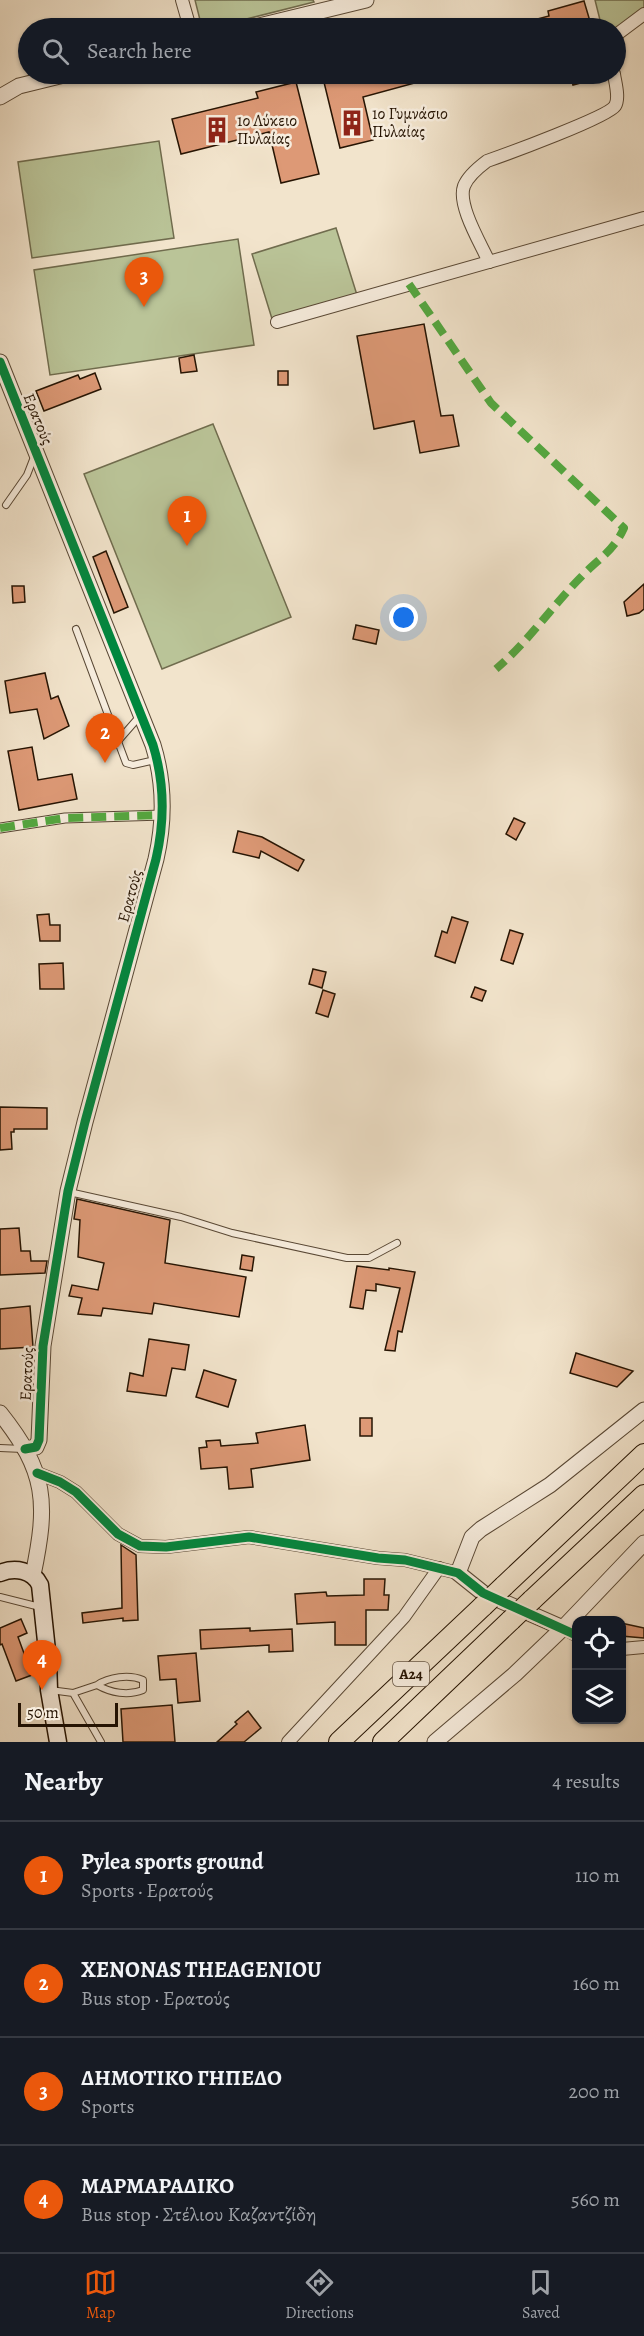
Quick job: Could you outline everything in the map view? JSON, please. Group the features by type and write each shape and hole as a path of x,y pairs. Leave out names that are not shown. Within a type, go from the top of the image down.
{"highway":[{"name":"Α24","path":"339,1742 644,1454"},
{"name":"Α24","path":"383,1742 644,1495"}],"main road":[{"path":"0,1573 19,1570 33,1575 40,1585 49,1690 58,1742"}],"street":[{"path":"182,0 187,18"},
{"path":"292,18 366,0"},
{"path":"626,27 644,14"},
{"path":"0,97 27,84"},
{"path":"489,262 466,211 463,197 464,186 487,161 596,118 614,107 617,102 615,84"},
{"path":"277,322 644,218"},
{"name":"Ερατούς","path":"0,362 157,759 162,777 163,815 156,859 68,1191 43,1346 39,1440 36,1447 25,1449"},
{"path":"0,828 64,818 163,815"},
{"path":"458,1573 472,1537 481,1529 550,1485 644,1410"},
{"path":"0,1413 25,1449 37,1473 42,1494 41,1535 33,1575"},
{"path":"37,1473 60,1482 76,1492 118,1534 140,1546 166,1547 249,1537 378,1558 405,1560 458,1573 483,1593 570,1631"},
{"path":"435,1742 570,1631 644,1543"},
{"path":"288,1742 404,1617 439,1568"},
{"path":"626,1649 644,1647"}],"lane":[{"path":"6,505 27,475 36,454"},
{"path":"76,629 128,765 157,759"},
{"path":"118,741 141,715"},
{"path":"68,1191 181,1217 232,1233 347,1258 369,1258 397,1243"},
{"path":"0,1448 25,1449"},
{"path":"0,1597 43,1608"},
{"path":"49,1690 73,1693 97,1685 106,1679 135,1677 143,1680 144,1686 140,1692 113,1693 97,1685"},
{"path":"73,1693 101,1742"}],"green space":[{"path":"195,0 313,0 314,2 251,18 200,18"},
{"path":"595,0 644,0 644,9 626,21 626,18 600,18"},
{"path":"159,141 174,238 32,258 18,162"},
{"path":"336,228 357,295 273,322 252,254"},
{"path":"238,239 254,345 50,375 34,270"},
{"path":"213,424 291,617 162,669 84,474"}],"building":[{"path":"584,1 589,18 541,18 549,16 548,11"},
{"name":"1ο Λύκειο Πυλαίας","path":"296,84 319,174 281,183 269,132 181,154 172,119 258,98 256,92"},
{"name":"1ο Γυμνάσιο Πυλαίας","path":"324,84 411,84 363,97 373,140 340,148"},
{"path":"424,324 441,416 453,415 459,446 420,453 414,421 374,429 357,336"},
{"path":"194,355 197,371 181,373 179,358"},
{"path":"278,371 288,371 288,385 278,385"},
{"path":"95,373 101,389 44,411 36,391 78,375 80,379"},
{"path":"106,551 128,607 114,613 93,557"},
{"path":"644,584 644,609 627,616 624,602"},
{"path":"12,586 24,586 25,602 13,603"},
{"path":"356,625 379,630 376,644 353,639"},
{"path":"45,673 51,699 58,696 69,726 44,739 37,709 10,713 5,681"},
{"path":"32,747 38,780 72,774 77,799 19,810 8,751"},
{"path":"514,818 525,823 516,840 506,834"},
{"path":"238,831 262,837 304,860 298,871 261,851 259,858 233,852"},
{"path":"49,914 50,925 60,925 60,941 40,941 37,915"},
{"path":"452,917 468,922 455,963 435,956 442,931 447,933"},
{"path":"510,930 523,934 513,964 501,960"},
{"path":"63,963 64,989 40,989 39,964"},
{"path":"313,969 326,972 322,988 309,984"},
{"path":"475,987 486,991 482,1001 471,997"},
{"path":"323,990 335,994 328,1017 316,1013"},
{"path":"0,1107 47,1108 47,1129 14,1129 14,1132 11,1132 12,1149 0,1150"},
{"path":"77,1199 170,1220 165,1263 246,1277 239,1317 154,1303 152,1314 103,1308 101,1316 78,1314 82,1298 69,1296 72,1285 98,1290 104,1263 78,1257 80,1220 74,1219"},
{"path":"19,1228 21,1251 30,1251 31,1261 47,1261 45,1273 0,1275 0,1229"},
{"path":"242,1255 254,1257 252,1271 240,1269"},
{"path":"357,1266 415,1272 402,1332 398,1331 395,1351 385,1350 400,1288 376,1284 376,1291 366,1290 363,1309 350,1307"},
{"path":"30,1306 33,1347 0,1349 0,1309"},
{"path":"149,1339 189,1345 185,1370 172,1368 166,1396 127,1391 130,1373 143,1376"},
{"path":"576,1353 633,1371 617,1387 570,1373"},
{"path":"204,1370 236,1380 228,1407 196,1397"},
{"path":"360,1418 372,1418 372,1436 360,1436"},
{"path":"305,1425 310,1460 251,1469 253,1487 229,1489 227,1467 201,1469 199,1448 207,1447 206,1441 220,1440 221,1446 258,1443 256,1433"},
{"path":"121,1545 136,1555 138,1620 123,1621 123,1618 83,1623 82,1613 122,1608"},
{"path":"364,1579 385,1579 384,1595 389,1595 388,1610 366,1610 366,1645 335,1645 335,1622 297,1624 295,1594 326,1592 327,1596 364,1595"},
{"path":"21,1619 27,1633 18,1637 32,1675 16,1681 2,1644 0,1645 0,1628"},
{"path":"626,1624 644,1628 644,1638 626,1636"},
{"path":"250,1628 250,1631 292,1629 293,1651 269,1652 269,1645 201,1649 200,1630"},
{"path":"196,1653 200,1701 178,1703 176,1679 160,1680 158,1656"},
{"path":"172,1705 175,1742 123,1742 121,1709"},
{"path":"248,1711 261,1728 244,1742 217,1742 237,1724 235,1722"}],"marked path":[{"path":"409,284 491,403 624,528 610,549 571,587 519,647 496,669"},
{"path":"0,828 65,818 163,815"}],"cycle path":[{"path":"0,362 153,745 162,788 161,830 156,859 68,1191 43,1346 39,1440 36,1447 25,1449"},
{"path":"37,1473 60,1482 76,1492 118,1534 140,1546 166,1547 249,1537 378,1558 405,1560 458,1573 483,1593 572,1633"}],"place":[{"name":"1ο Γυμνάσιο Πυλαίας","path":"352,123"},
{"name":"1ο Λύκειο Πυλαίας","path":"217,130"},
{"name":"ΔΗΜΟΤΙΚΟ ΓΗΠΕΔΟ","path":"144,307"},
{"name":"Pylea sports ground","path":"187,546"},
{"name":"XENONAS THEAGENIOU","path":"105,763"},
{"name":"ΜΑΡΜΑΡΑΔΙΚΟ","path":"42,1690"}]}
